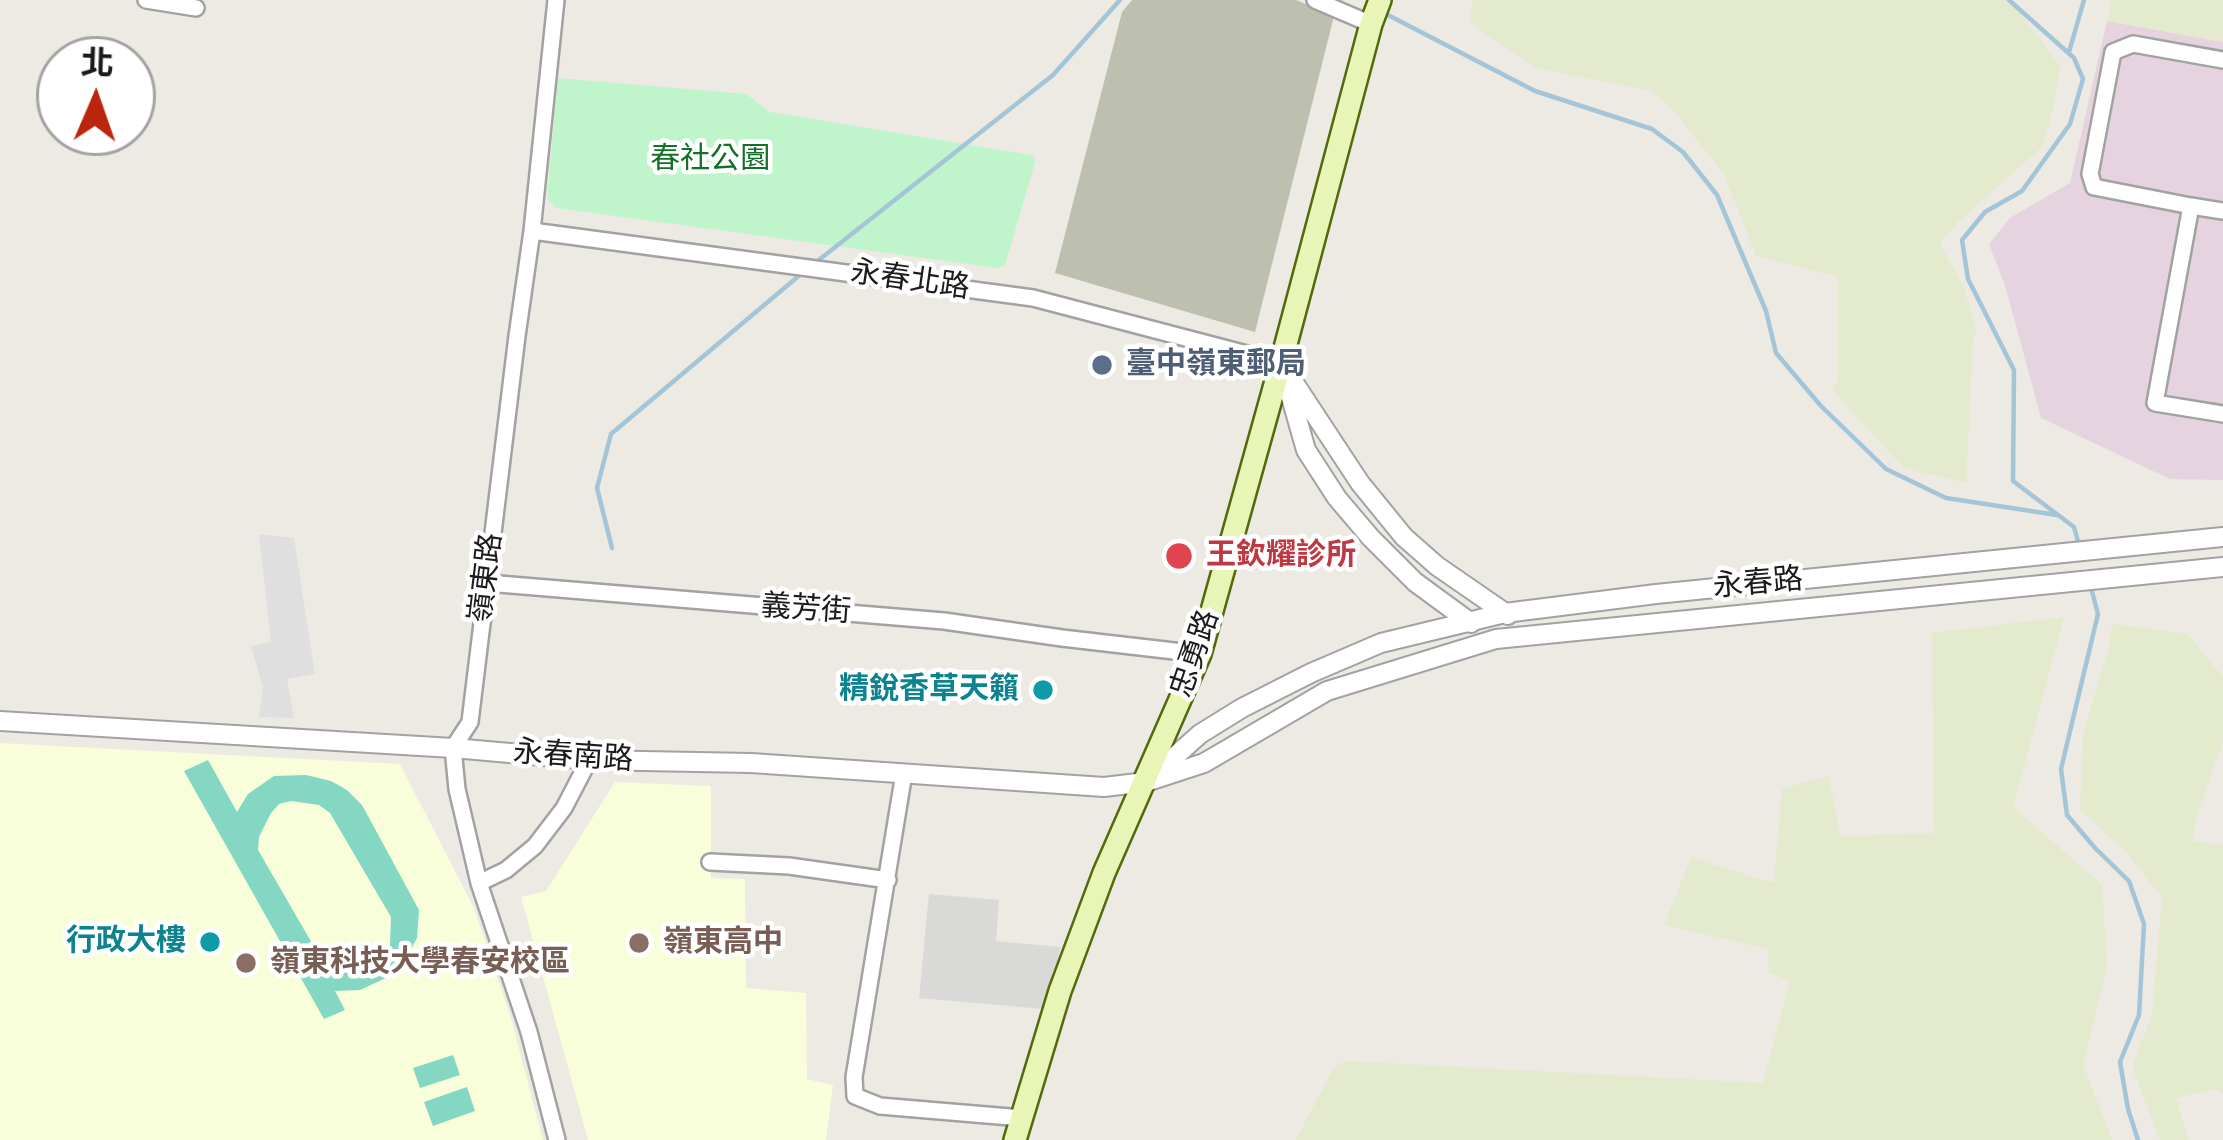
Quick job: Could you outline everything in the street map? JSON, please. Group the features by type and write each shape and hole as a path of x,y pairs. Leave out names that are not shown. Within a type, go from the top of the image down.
{"main road":[{"name":"忠勇路","path":"1019,1129 1060,991 1104,873 1200,654 1376,13"}],"street":[{"path":"146,0 196,8"},
{"name":"嶺東路","path":"556,0 532,232 470,722 453,748 457,789 479,883 529,1032 557,1140"},
{"path":"1315,0 1376,13"},
{"path":"2223,60 2132,44 2114,52 2090,174 2094,187 2223,211"},
{"path":"2191,206 2156,403 2223,414"},
{"name":"永春北路","path":"532,232 1033,298 1281,363"},
{"path":"1281,363 1360,483 1404,537 1534,634"},
{"path":"1281,363 1306,450 1337,498 1415,582 1496,639"},
{"name":"永春路","path":"1468,622 1656,594 2223,537"},
{"name":"永春路","path":"1496,639 2223,567"},
{"name":"義芳街","path":"487,584 944,621 1200,654"},
{"path":"1146,782 1200,734 1242,707 1381,643 1468,622"},
{"name":"永春南路","path":"0,721 589,760 751,763 1104,787 1146,782 1204,763 1327,691 1496,639"},
{"path":"479,883 506,870 535,846 564,808 589,760"},
{"path":"904,773 854,1077 855,1096 880,1106 1019,1129"},
{"path":"710,862 789,866 888,880"}],"shaded area":[{"path":"1132,0 1296,0 1334,16 1255,332 1055,273 1122,12"},
{"path":"1473,0 2010,0 2060,66 2043,146 1940,244 1963,286 1977,332 1973,337 1966,483 1904,468 1832,390 1838,379 1838,277 1756,256 1724,174 1669,105 1648,90 1535,68 1473,25"},
{"path":"2112,0 2223,0 2223,42 2107,21"},
{"path":"2107,21 2223,42 2223,480 2170,479 2041,418 1989,244 2010,218 2070,183"},
{"path":"259,534 294,538 315,674 287,679 294,718 259,717 263,688 251,646 271,642"},
{"path":"2064,617 2013,807 2102,885 2107,968 2083,1065 2112,1140 1296,1140 1334,1067 1346,1061 1763,1083 1790,981 1769,973 1768,949 1664,925 1691,858 1774,883 1782,789 1829,776 1840,836 1934,833 1932,633"},
{"path":"2112,624 2188,634 2223,677 2223,742 2198,811 2193,841 2223,845 2223,1094 2213,1089 2176,1098 2189,1140 2160,1140 2132,1067 2152,1014 2162,897 2127,853 2080,810 2083,735"},
{"name":"嶺東科技大學春安校區","path":"0,743 400,764 474,908 511,1018 543,1140 0,1140"},
{"name":"嶺東高中","path":"615,782 711,786 711,878 745,879 746,988 806,993 807,1079 833,1085 826,1140 588,1140 521,897 546,891"},
{"path":"929,894 999,900 996,941 1060,947 1054,1010 919,998"}],"green space":[{"name":"春社公園","path":"558,78 746,94 770,112 1036,159 1005,265 997,268 556,208 547,198"},
{"path":"208,760 237,812 248,794 274,776 306,775 347,790 362,805 419,910 417,938 390,976 360,990 335,991 345,1010 324,1019 184,771","holes":["279,804 319,805 330,813 391,917 390,945 371,965 356,969 320,957 258,850 259,837"]},
{"path":"453,1055 460,1075 420,1088 413,1068"},
{"path":"467,1087 475,1111 433,1126 424,1102"}],"waterway":[{"path":"815,263 1053,75 1120,0"},
{"path":"2009,0 2074,58 2083,79 2070,124 2022,191 1985,212 1962,240 1968,279 2014,370 2013,481 2074,527 2079,545"},
{"path":"2069,52 2084,0"},
{"path":"1384,13 1535,91 1652,129 1683,152 1717,195 1766,311 1776,353 1821,406 1886,469 1946,498 2057,515"},
{"path":"612,548 597,488 611,434 801,274"},
{"path":"2090,584 2098,614 2061,769 2067,815 2129,881 2144,924 2139,1015 2120,1062 2138,1140"}],"place":[{"name":"臺中嶺東郵局","path":"1102,365"},
{"name":"王欽耀診所","path":"1179,556"},
{"name":"精銳香草天籟","path":"1043,690"},
{"name":"行政大樓","path":"210,942"},
{"name":"嶺東高中","path":"639,943"},
{"name":"嶺東科技大學春安校區","path":"246,963"}]}
